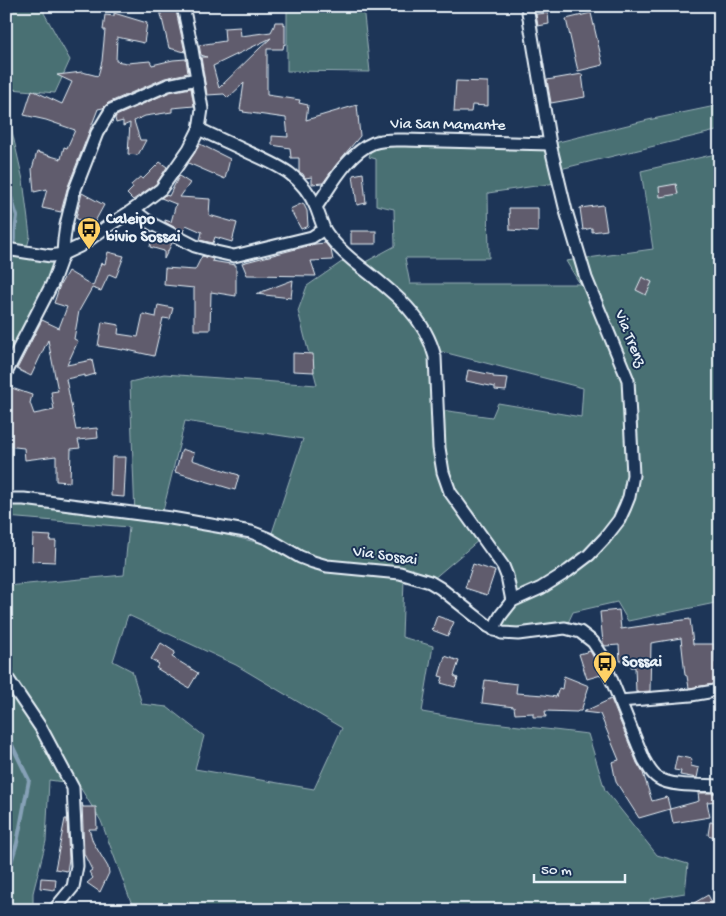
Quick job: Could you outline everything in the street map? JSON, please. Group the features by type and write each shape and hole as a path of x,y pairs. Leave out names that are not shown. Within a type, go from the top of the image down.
{"street":[{"path":"6,249 51,256 64,254 80,246 161,189 189,149 198,129 202,109 184,6"},
{"name":"Via Trenz","path":"512,601 555,580 597,547 619,520 629,497 633,475 628,380 586,278 566,211 550,144 527,6"},
{"path":"6,373 52,284 64,254 66,225 74,192 97,134 111,110 168,85 197,79"},
{"path":"198,129 286,170 302,184 312,198 324,229 333,242 401,299 417,319 428,338 435,357 440,461 446,482 456,502 503,566 507,576 512,601 497,622 494,630"},
{"name":"Via San Mamante","path":"316,207 351,158 374,142 405,140 550,144"},
{"path":"133,210 152,224 195,246 234,256 312,237 324,229"},
{"name":"Via Sossai","path":"6,499 24,499 162,517 252,532 269,539 300,557 327,566 400,573 430,582 488,626 502,633 510,634 565,628 580,632 597,647 644,760 651,772 657,778 666,782 720,786"},
{"path":"6,676 41,728 73,788 77,866 73,888 54,910"},
{"path":"620,701 691,695 720,690"}],"green space":[{"path":"6,6 44,6 44,13 70,60 55,93 11,89 11,127 23,180 30,236 25,255 59,259 6,367 6,225 10,212 6,204"},
{"path":"287,6 363,6 370,72 287,71"},
{"path":"720,105 720,130 556,170 556,183 488,193 489,258 405,258 410,284 580,284 566,261 653,249 641,171 720,153 720,602 628,621 617,602 573,612 567,625 520,629 493,625 512,609 502,575 479,540 426,585 404,579 402,637 433,646 422,712 468,720 588,734 605,790 657,855 688,864 685,893 650,899 650,910 134,910 101,821 78,784 49,780 46,841 33,893 33,910 6,910 6,675 14,671 6,653 6,586 124,575 129,527 6,517 6,503 135,517 130,382 164,374 317,385 298,311 307,286 349,257 358,266 395,246 394,209 376,205 376,159 369,157 376,134 550,144","holes":["439,351 583,388 581,417 498,403 492,417 441,410","185,421 303,439 268,545 161,519","128,615 236,665 342,728 314,789 195,769 204,736 167,707 142,704 132,671 113,661"]}],"building":[{"path":"159,6 175,6 185,52 169,48"},
{"path":"114,13 147,23 144,43 117,37 116,61 127,63 150,61 152,65 186,59 188,73 165,78 98,109 67,189 61,212 42,208 47,189 34,192 32,169 37,152 61,159 64,147 67,148 75,130 24,115 32,90 62,104 72,82 57,75 82,72 98,76 102,61 105,15 114,16"},
{"path":"548,13 549,24 538,26 536,14"},
{"path":"591,13 603,65 578,71 566,19"},
{"path":"275,22 284,22 285,45 283,49 267,49 267,95 300,100 299,103 308,105 306,120 357,105 360,136 323,183 312,184 312,177 305,178 299,172 299,158 291,158 290,148 272,145 272,136 288,137 286,118 240,110 244,83 228,98 224,94 207,95 201,57 207,57 201,55 199,45 225,41 224,28 240,27 241,36 271,32","holes":["271,38 219,88 213,66"]},
{"path":"582,74 585,97 551,103 547,80"},
{"path":"456,81 488,82 488,106 472,105 471,112 454,112"},
{"path":"191,88 194,106 172,108 172,112 145,116 134,121 140,140 146,140 138,155 128,154 130,123 123,126 123,121 116,123 116,116 170,92"},
{"path":"200,144 230,159 225,179 188,163"},
{"path":"160,162 167,167 156,184 133,200 127,194 133,188 131,185 140,177 143,179"},
{"path":"363,173 366,203 357,205 353,175"},
{"path":"179,176 190,183 180,197 210,199 209,215 237,223 232,242 215,237 213,243 200,240 202,232 186,225 183,232 165,222 165,220 171,222 176,204 161,198 165,195 169,196"},
{"path":"676,184 678,194 660,197 659,187"},
{"path":"82,193 104,205 92,227 76,218"},
{"path":"303,203 307,211 308,226 301,229 290,209"},
{"path":"603,205 607,230 592,232 592,228 583,230 580,208"},
{"path":"509,208 538,208 538,232 510,230"},
{"path":"351,231 376,231 376,244 351,244"},
{"path":"152,235 172,243 164,259 164,251 150,247"},
{"path":"325,243 331,250 333,260 311,261 316,276 247,275 242,263 315,244"},
{"path":"108,252 124,256 116,277 109,274 101,291 92,288 79,311 74,339 78,341 67,365 92,360 95,374 66,379 76,430 97,428 98,438 78,440 80,448 71,449 70,482 56,481 56,456 25,460 24,448 6,446 6,386 32,395 30,403 34,414 54,410 51,392 58,391 48,340 31,376 17,369 42,320 59,328 67,307 54,303 60,285 68,271 93,286 101,263 105,264"},
{"path":"202,256 213,259 212,261 236,265 236,296 211,292 210,330 194,330 194,288 164,285 165,268 195,270"},
{"path":"642,277 652,282 646,295 636,290"},
{"path":"293,280 291,298 256,294"},
{"path":"158,305 173,308 170,319 163,318 154,356 98,346 102,322 119,325 118,334 138,337 143,314 156,317"},
{"path":"293,353 313,354 314,372 293,371"},
{"path":"468,370 493,375 493,377 508,378 506,391 495,390 495,387 466,381"},
{"path":"182,449 194,453 192,460 239,475 235,490 175,472"},
{"path":"112,457 126,457 124,497 111,496"},
{"path":"33,535 51,536 50,541 56,541 55,562 32,561"},
{"path":"473,564 495,571 487,595 465,588"},
{"path":"619,610 621,629 690,619 693,644 714,644 715,663 720,663 720,683 689,688 687,676 685,675 681,638 651,643 650,691 636,692 635,667 631,667 631,661 620,661 619,645 605,646 603,643 600,612"},
{"path":"437,616 454,622 448,636 432,630"},
{"path":"161,643 175,652 172,657 198,673 189,688 156,668 159,664 151,659"},
{"path":"590,651 601,675 587,679 579,654"},
{"path":"445,656 459,661 454,676 458,678 455,687 441,683 443,677 439,676"},
{"path":"564,676 589,686 581,711 545,711 546,717 533,717 533,713 515,714 514,707 482,703 485,680 517,684 516,693 556,697 559,688 562,689"},
{"path":"611,699 637,763 643,773 652,801 667,797 670,809 639,818 616,782 612,762 619,760 600,714 583,712"},
{"path":"677,756 692,759 691,766 699,768 697,778 680,775 681,771 674,770"},
{"path":"698,793 720,793 720,801 707,802 710,817 673,823 670,809 699,801"},
{"path":"82,803 83,807 96,807 97,829 89,829 93,842 108,867 109,873 100,892 87,883 93,878 89,872 92,870 84,854"},
{"path":"65,819 67,819 69,859 67,871 55,869"},
{"path":"710,822 720,823 718,838 708,835"},
{"path":"41,878 56,879 55,890 40,888"},
{"path":"708,895 716,910 698,910 694,903"}],"waterway":[{"path":"6,26 9,6"},
{"path":"6,181 17,216 9,277 6,284"},
{"path":"6,733 29,780 17,843 6,879"}],"place":[{"name":"Caleipo bivio Sossai","path":"89,250"},
{"name":"Sossai","path":"605,684"}]}
